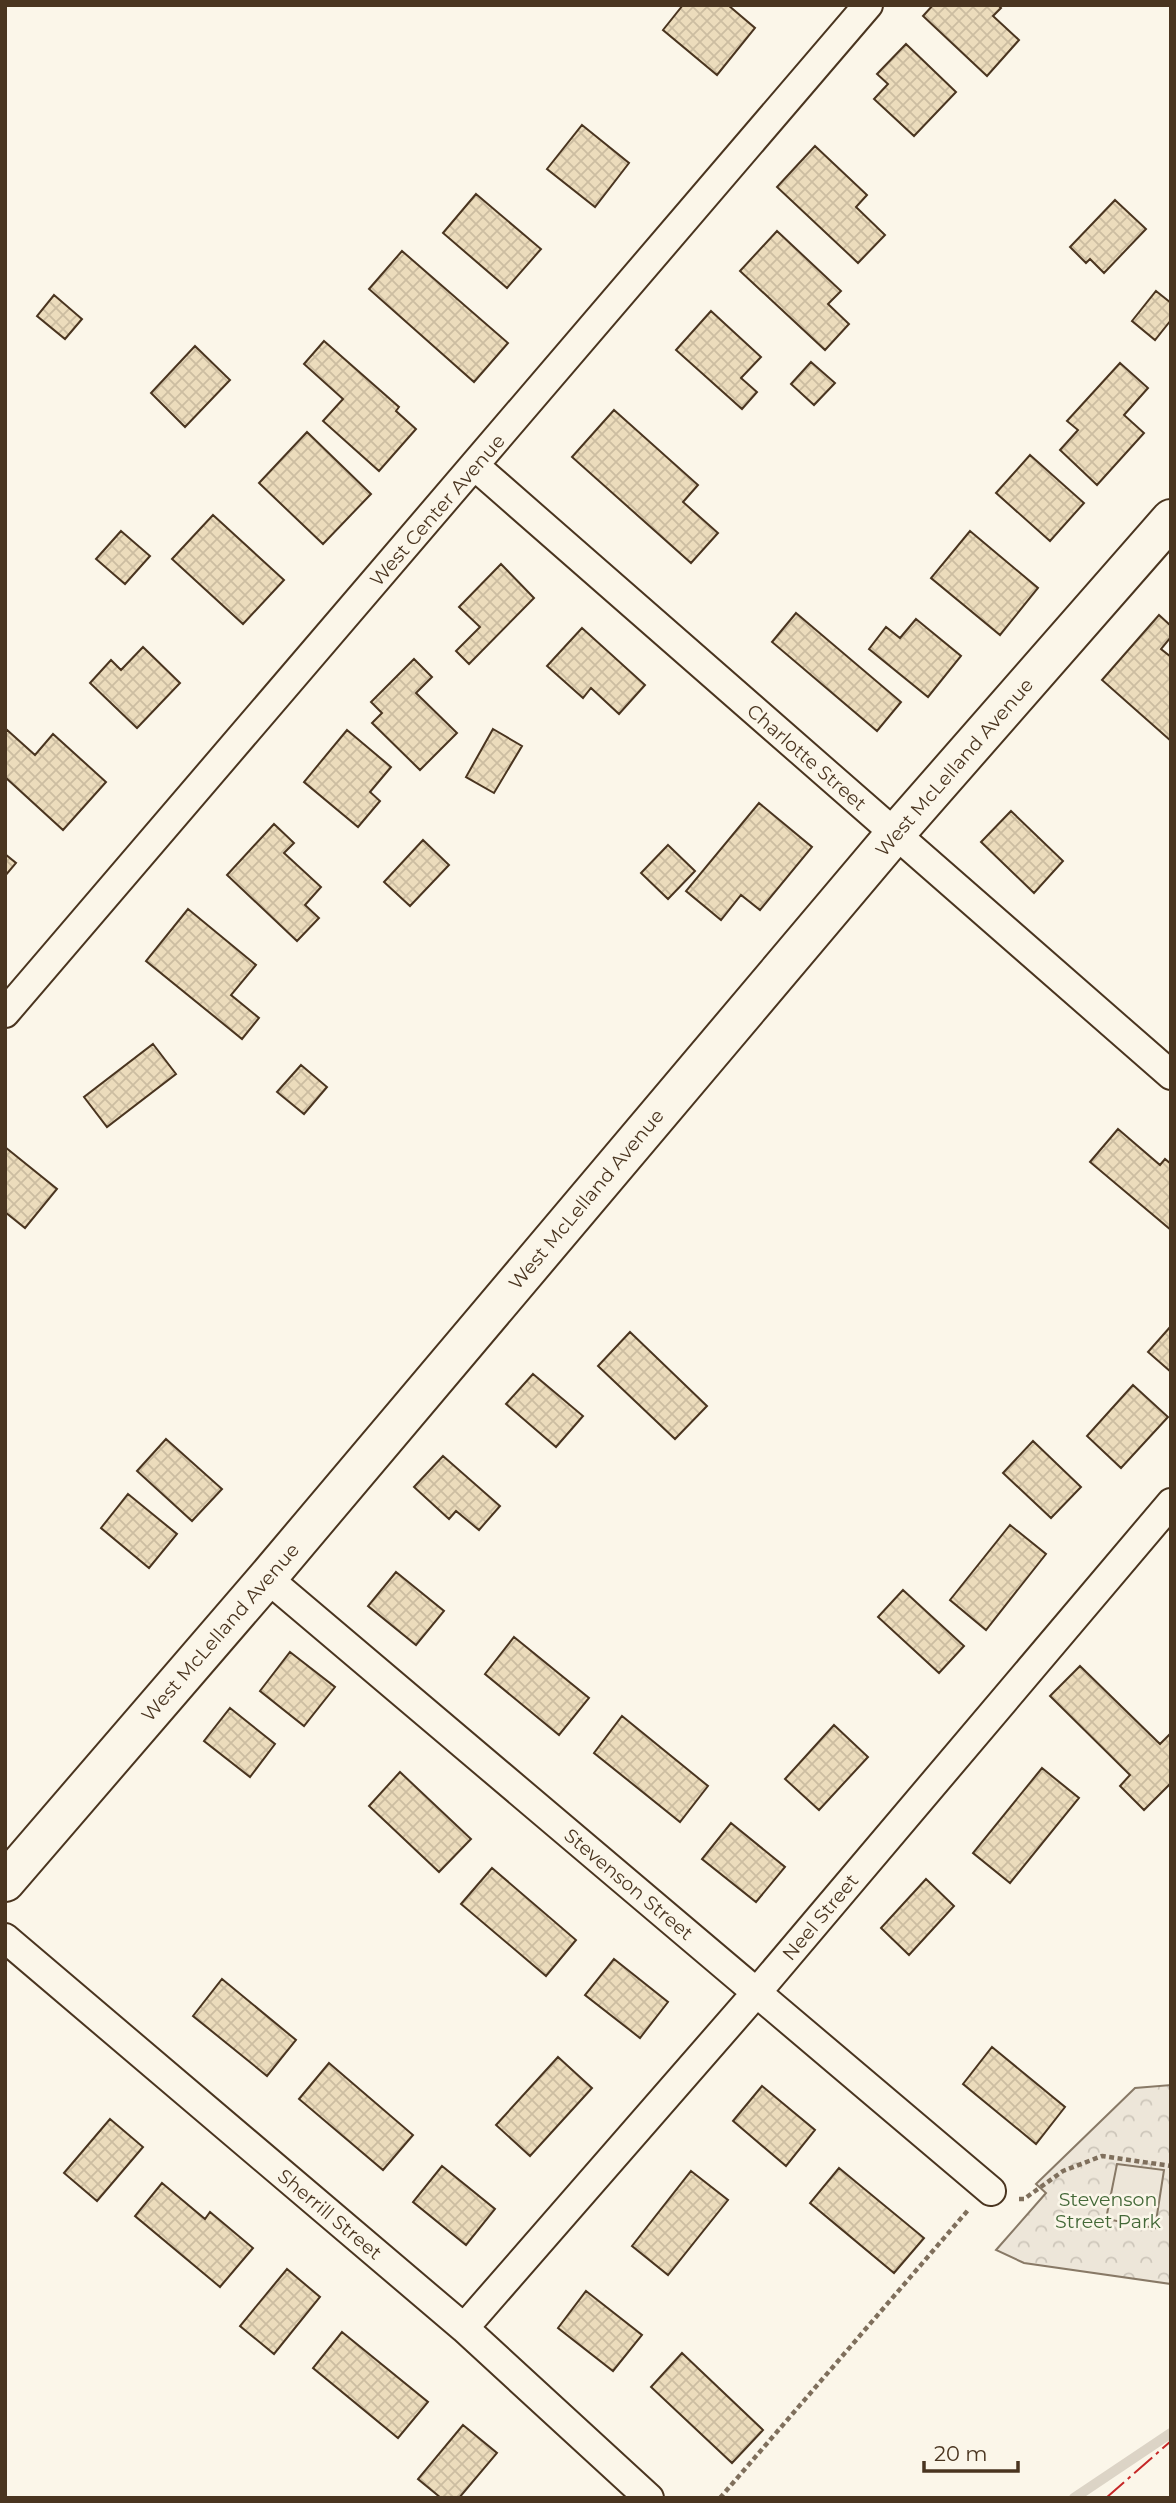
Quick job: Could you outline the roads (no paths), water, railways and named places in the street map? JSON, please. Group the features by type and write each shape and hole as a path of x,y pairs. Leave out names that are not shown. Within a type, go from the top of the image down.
{"street":[{"name":"West Center Avenue","path":"5,1013 868,5"},
{"name":"Charlotte Street","path":"475,466 1171,1075"},
{"name":"West McLelland Avenue","path":"5,1882 267,1578 895,834 1171,519"},
{"name":"Neel Street","path":"464,2328 757,1992 1171,1503"},
{"name":"Stevenson Street","path":"267,1578 989,2189"},
{"name":"Sherrill Street","path":"5,1938 464,2328 649,2498"}],"waterway":[{"path":"1074,2498 1171,2433"}],"park label":[{"name":"Stevenson Street Park","path":"1108,2210"}]}
